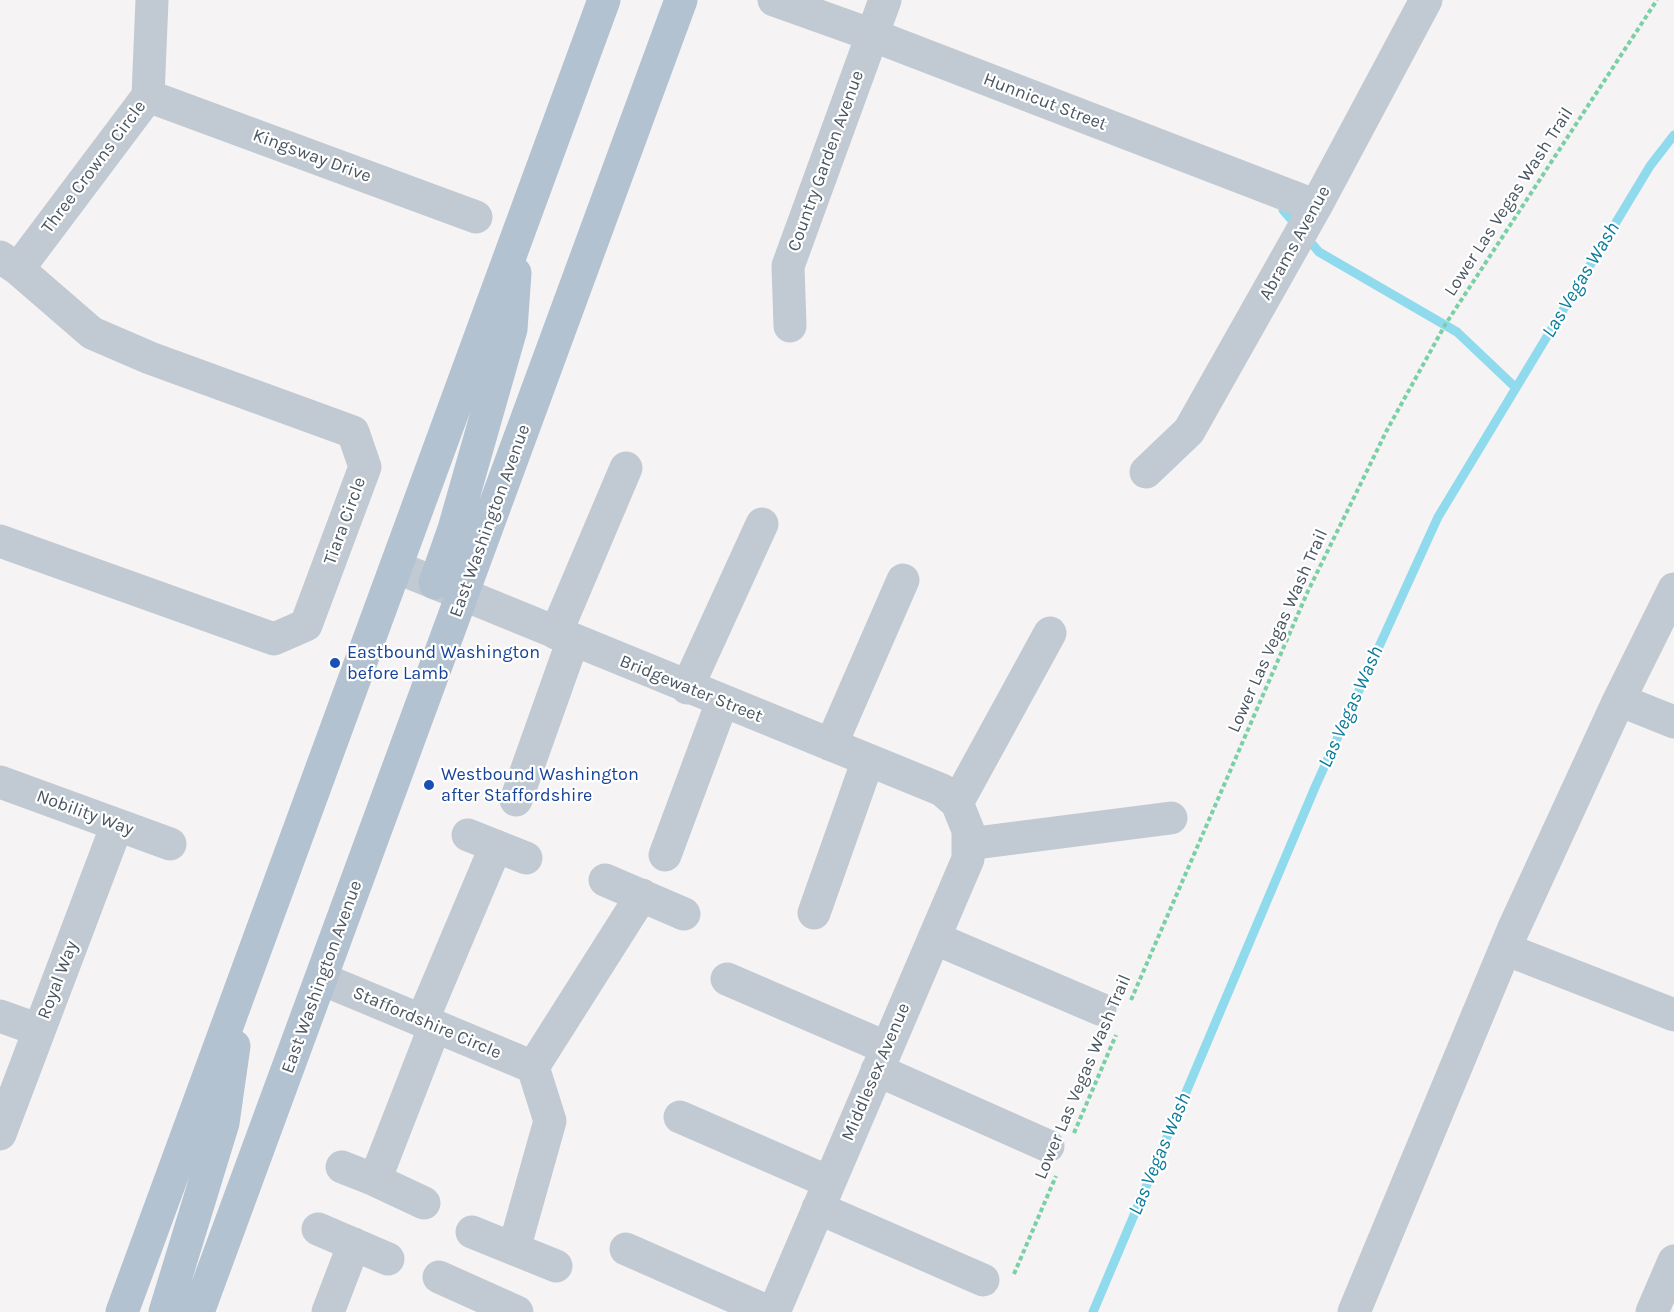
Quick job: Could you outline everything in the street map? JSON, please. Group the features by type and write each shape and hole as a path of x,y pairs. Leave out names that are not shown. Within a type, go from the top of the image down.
{"main road":[{"path":"122,1312 604,0"},
{"name":"East Washington Avenue","path":"198,1312 321,979 449,589 681,0"},
{"path":"449,589 454,530 511,329 518,232"},
{"path":"165,1312 223,1123 243,982"}],"street":[{"name":"Three Crowns Circle","path":"9,263 148,96 152,0"},
{"name":"Hunnicut Street","path":"774,0 872,35 1316,206"},
{"name":"Country Garden Avenue","path":"790,326 788,266 885,0"},
{"name":"Abrams Avenue","path":"1146,472 1189,431 1316,206 1426,0"},
{"name":"Kingsway Drive","path":"148,96 476,217"},
{"name":"Tiara Circle","path":"0,541 274,639 306,626 365,467 353,432 150,358 92,333 9,263"},
{"path":"516,800 565,637 626,468"},
{"path":"687,688 762,524"},
{"name":"Bridgewater Street","path":"396,567 687,688 942,790 964,826"},
{"path":"831,745 903,580"},
{"path":"1360,1310 1505,949 1619,700 1674,589"},
{"name":"Middlesex Avenue","path":"774,1312 968,859 964,826 1050,633"},
{"path":"1619,700 1674,722"},
{"path":"665,855 722,702"},
{"path":"814,914 868,760"},
{"name":"Nobility Way","path":"0,782 170,844"},
{"path":"964,826 1171,818"},
{"name":"Royal Way","path":"0,1134 117,825"},
{"path":"375,1180 428,1023 497,846"},
{"path":"605,880 684,914"},
{"path":"514,1250 549,1121 533,1067 642,895"},
{"path":"934,938 1115,1017"},
{"path":"1505,949 1674,1015"},
{"name":"Staffordshire Circle","path":"321,979 533,1067"},
{"path":"727,979 1059,1152"},
{"path":"0,1016 39,1030"},
{"path":"680,1117 823,1195 997,1280"},
{"path":"342,1167 424,1203"},
{"path":"318,1229 388,1259"},
{"path":"472,1232 556,1266"},
{"path":"328,1312 354,1244"},
{"path":"626,1249 769,1312"},
{"path":"1652,1312 1674,1262"},
{"path":"439,1277 481,1305 517,1312"}],"path":[{"name":"Lower Las Vegas Wash Trail","path":"997,1280 1059,1152 1115,1017 1308,591 1387,430 1445,326 1657,0"}],"waterway":[{"name":"Las Vegas Wash","path":"1093,1312 1316,785 1438,517 1650,166 1674,135"},
{"path":"1283,210 1297,226"},
{"path":"1306,237 1319,252 1457,332 1516,388"}],"place":[{"name":"Eastbound Washington before Lamb","path":"335,663"},
{"name":"Westbound Washington after Staffordshire","path":"429,785"}]}
